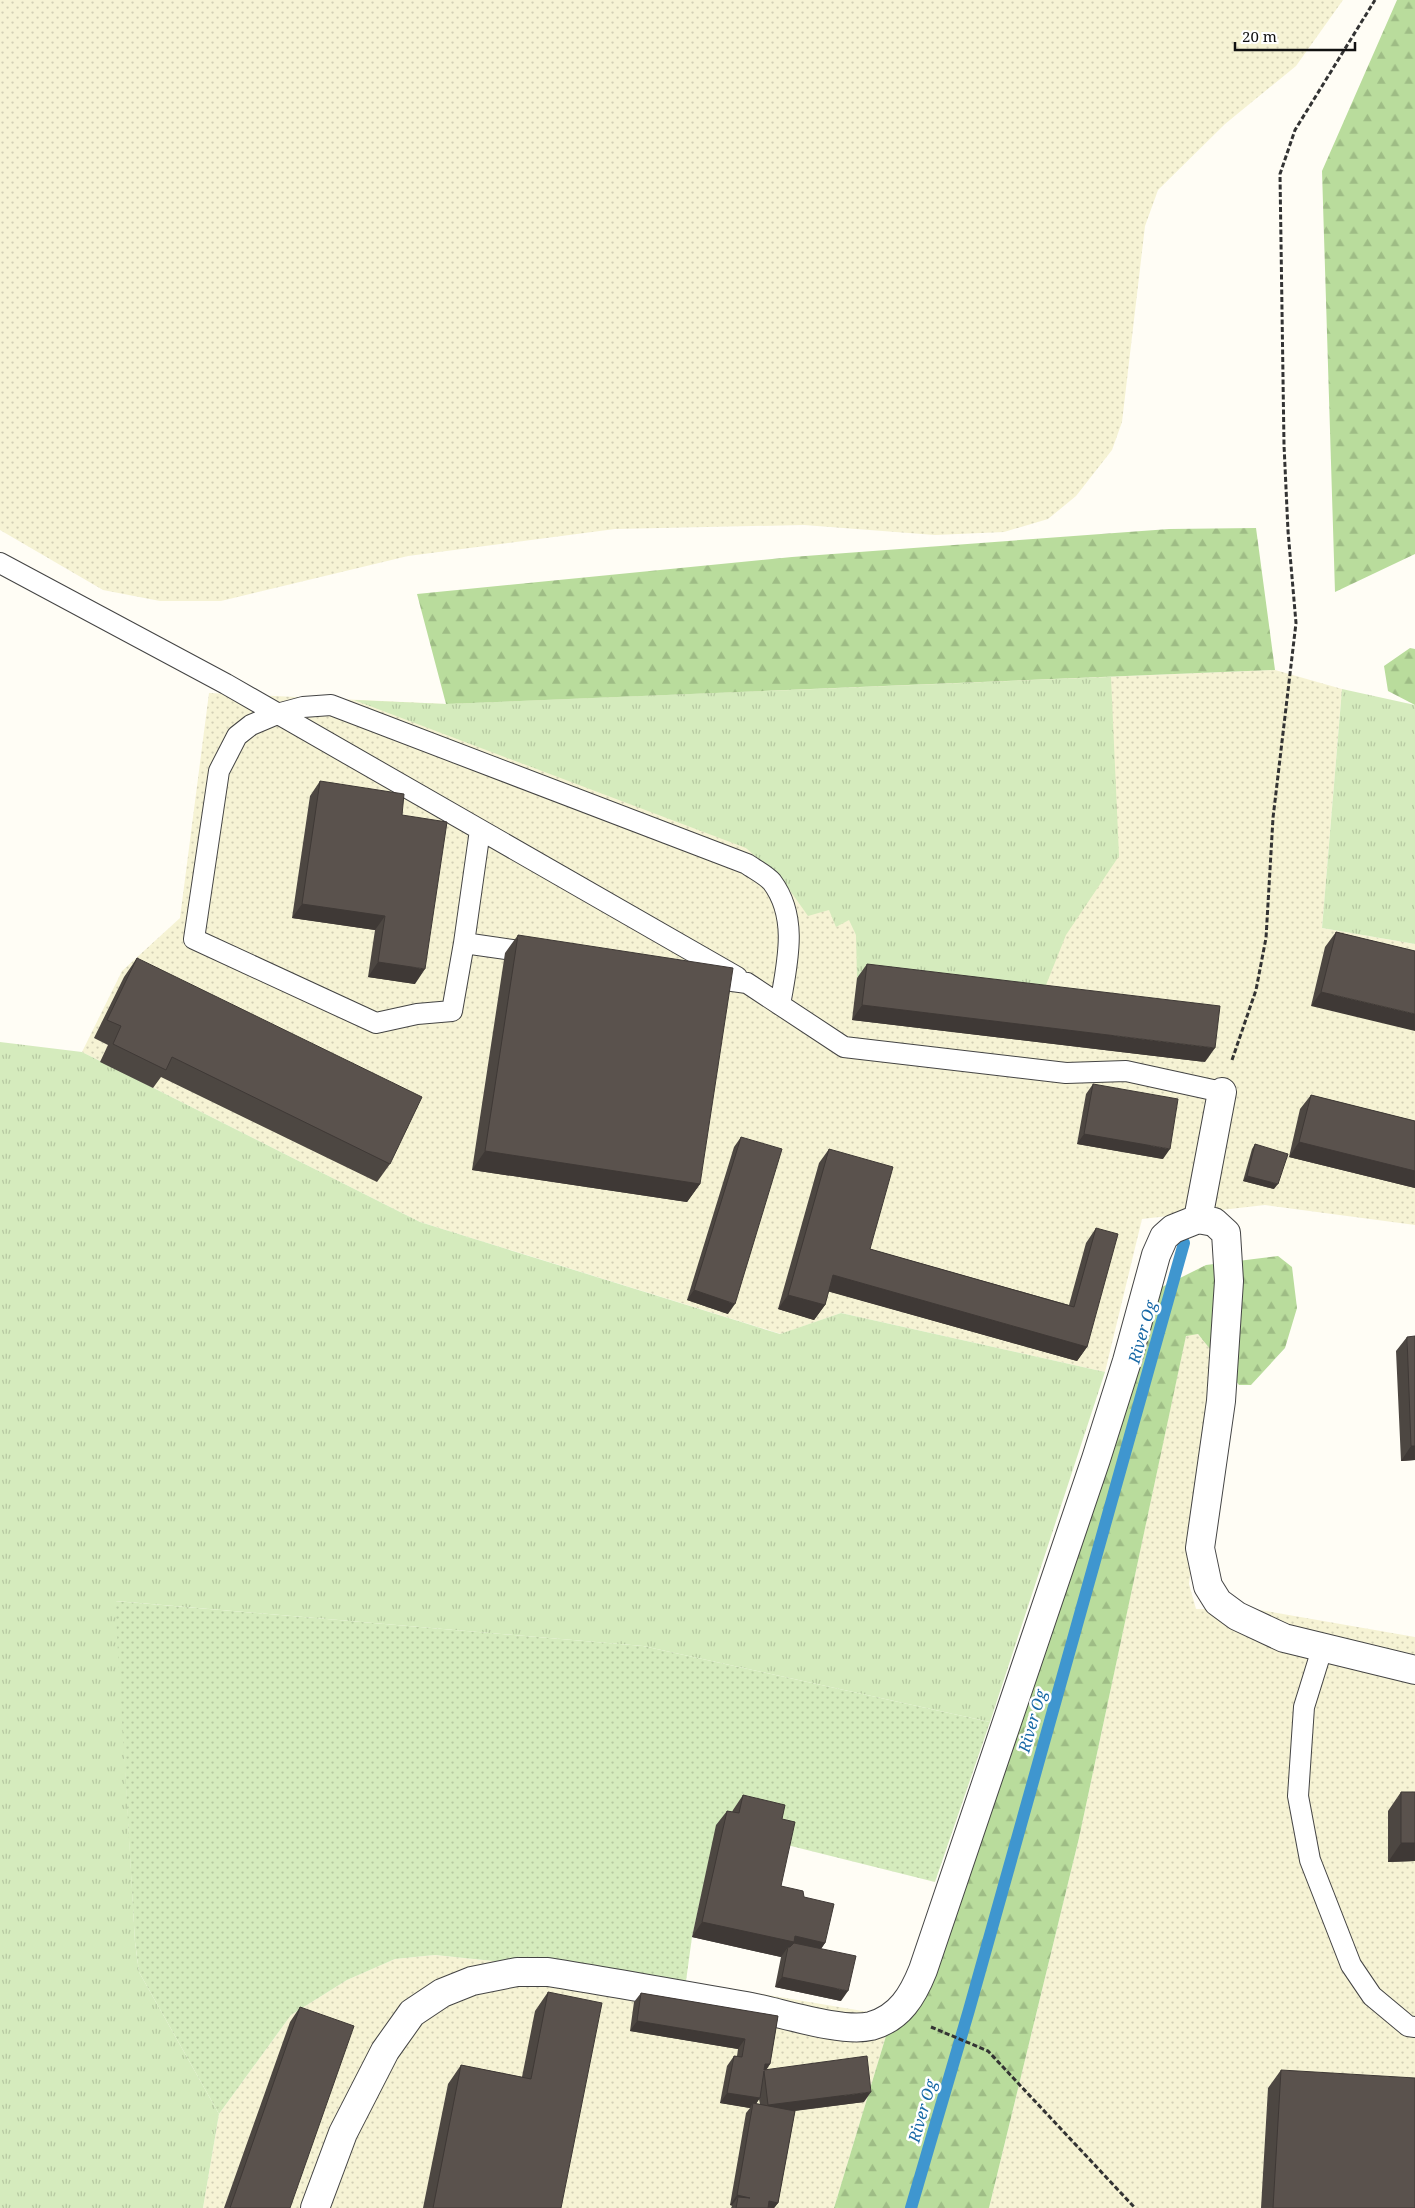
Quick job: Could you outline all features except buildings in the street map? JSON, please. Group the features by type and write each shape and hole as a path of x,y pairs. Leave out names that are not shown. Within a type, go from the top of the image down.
{"street":[{"path":"1198,1219 1222,1092"},
{"path":"316,2208 343,2133 385,2051 412,2013 442,1993 472,1981 517,1972 548,1972 752,2007 847,2027 871,2026 882,2022 901,2010 916,1988 923,1970 978,1801 1044,1617 1127,1361 1156,1255 1164,1237 1173,1229 1198,1219 1214,1222 1226,1233 1228,1281 1220,1410 1200,1548 1208,1586 1218,1602 1237,1616 1284,1638 1322,1649 1415,1670"}],"lane":[{"path":"0,563 277,714 747,983 844,1047 1066,1073 1126,1071 1222,1092"},
{"path":"480,830 452,1011 418,1014 376,1024 194,939 219,771 237,736 251,725 277,714 303,707 331,705 747,864 771,882 788,914 789,952 780,1005"},
{"path":"464,943 552,955"},
{"path":"688,975 747,983"},
{"path":"1322,1649 1304,1707 1298,1796 1310,1860 1351,1965 1372,1996 1408,2026 1415,2027"}],"path":[{"path":"1222,1092 1262,967 1270,891 1273,818 1296,623 1288,531 1284,445 1280,174 1295,130 1375,0"},
{"path":"944,2031 988,2051 1135,2208"}],"shaded area":[{"path":"0,0 1343,0 1296,66 1225,124 1158,190 1145,226 1122,422 1112,450 1076,496 1048,519 1004,532 935,535 804,525 615,529 408,556 221,601 160,601 103,590 0,530"},
{"path":"1275,670 1342,689 1322,928 1415,944 1415,1225 1265,1205 1142,1219 1105,1372 841,1313 781,1334 420,1222 82,1052 122,971 180,918 209,693 446,704"},
{"path":"1198,1334 1216,1356 1189,1584 1196,1609 1260,1610 1415,1637 1415,2208 989,2208 1079,1838 1186,1335"},
{"path":"435,1955 686,1981 892,2016 834,2208 203,2208 219,2114 291,2015 347,1980 395,1959"}],"green space":[{"path":"1397,0 1415,0 1415,554 1335,592 1322,171"},
{"path":"1256,528 1275,670 446,704 417,594 792,557 1169,529"},
{"path":"1410,648 1415,649 1415,705 1388,691 1384,666"},
{"path":"1111,677 1119,856 1066,935 1040,1000 857,978 856,935 849,920 836,927 829,910 808,916 784,882 746,848 354,700 446,704"},
{"path":"1342,689 1415,705 1415,944 1322,928"},
{"path":"0,1042 82,1052 420,1222 780,1334 841,1313 1105,1372 990,1722 643,1646 116,1601 135,1942 139,1972 219,2114 203,2208 0,2208"},
{"path":"1278,1256 1292,1267 1297,1308 1285,1348 1251,1385 1239,1385 1198,1334 1186,1336 1079,1838 989,2208 834,2208 892,2016 1091,1514 1162,1287 1206,1265"},
{"path":"115,1601 643,1646 990,1722 935,1882 783,1844 717,1825 692,1937 686,1981 435,1955 395,1959 347,1980 291,2015 219,2114 139,1972 135,1942"}],"waterway":[{"name":"River Og","path":"911,2208 969,2010 1184,1243"}]}
